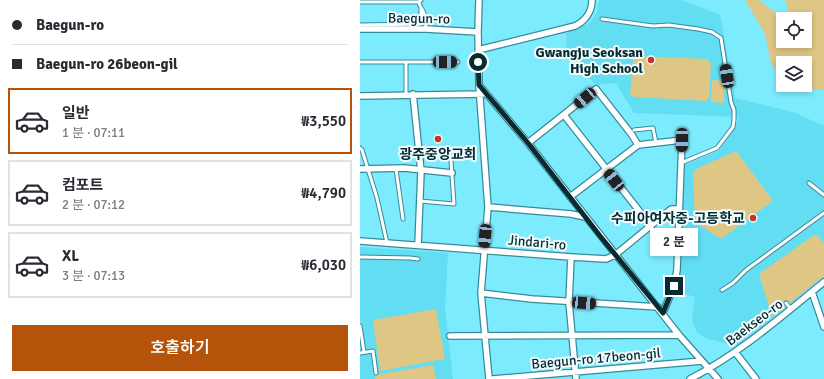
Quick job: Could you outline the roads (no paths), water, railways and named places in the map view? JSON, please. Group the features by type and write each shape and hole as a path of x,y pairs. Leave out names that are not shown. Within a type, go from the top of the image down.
{"street":[{"path":"479,0 479,94 488,207 481,293 489,379"},
{"path":"478,50 575,26 587,17 592,0"},
{"name":"Baegun-ro","path":"360,28 426,29 478,32"},
{"path":"479,85 528,143 679,335 718,379"},
{"path":"528,143 564,116 596,89 638,145"},
{"path":"414,94 421,171 418,245"},
{"path":"360,96 487,94"},
{"path":"564,116 651,226"},
{"path":"570,197 638,145 682,140 676,270 674,286 663,313"},
{"path":"360,169 396,168 452,173"},
{"path":"488,207 571,214 585,217"},
{"path":"615,255 671,209 679,209"},
{"name":"Jindari-ro","path":"360,241 606,259 615,255"},
{"path":"571,257 569,302 576,379"},
{"name":"Baekseo-ro","path":"710,369 735,352 824,282"},
{"path":"812,292 824,327"},
{"path":"481,293 569,302 658,307"},
{"path":"450,336 679,335"},
{"path":"735,352 756,379"},
{"name":"Baegun-ro 17beon-gil","path":"493,379 702,361"},
{"path":"690,379 710,369"}],"lane":[{"path":"360,2 420,1 421,7 421,24 360,25"},
{"path":"421,7 426,19 426,29"},
{"path":"602,19 653,26 669,25 698,29 712,32 721,38 731,102 734,110 733,127 717,148 681,163"},
{"path":"360,62 458,62"},
{"path":"406,62 406,95"},
{"path":"634,130 653,128 656,143"},
{"path":"360,148 380,208 386,243"},
{"path":"420,201 454,204 451,161"},
{"path":"396,168 403,219"},
{"path":"809,183 824,195"},
{"path":"722,290 732,284 746,270 824,213"},
{"path":"360,257 418,259"},
{"path":"786,303 791,309"},
{"path":"360,326 364,352"},
{"path":"360,353 373,351 376,373"}],"place":[{"name":"Gwangju Seoksan High School","path":"651,60"},
{"name":"광주중앙교회","path":"438,139"},
{"name":"수피아여자중-고등학교","path":"753,218"}]}
